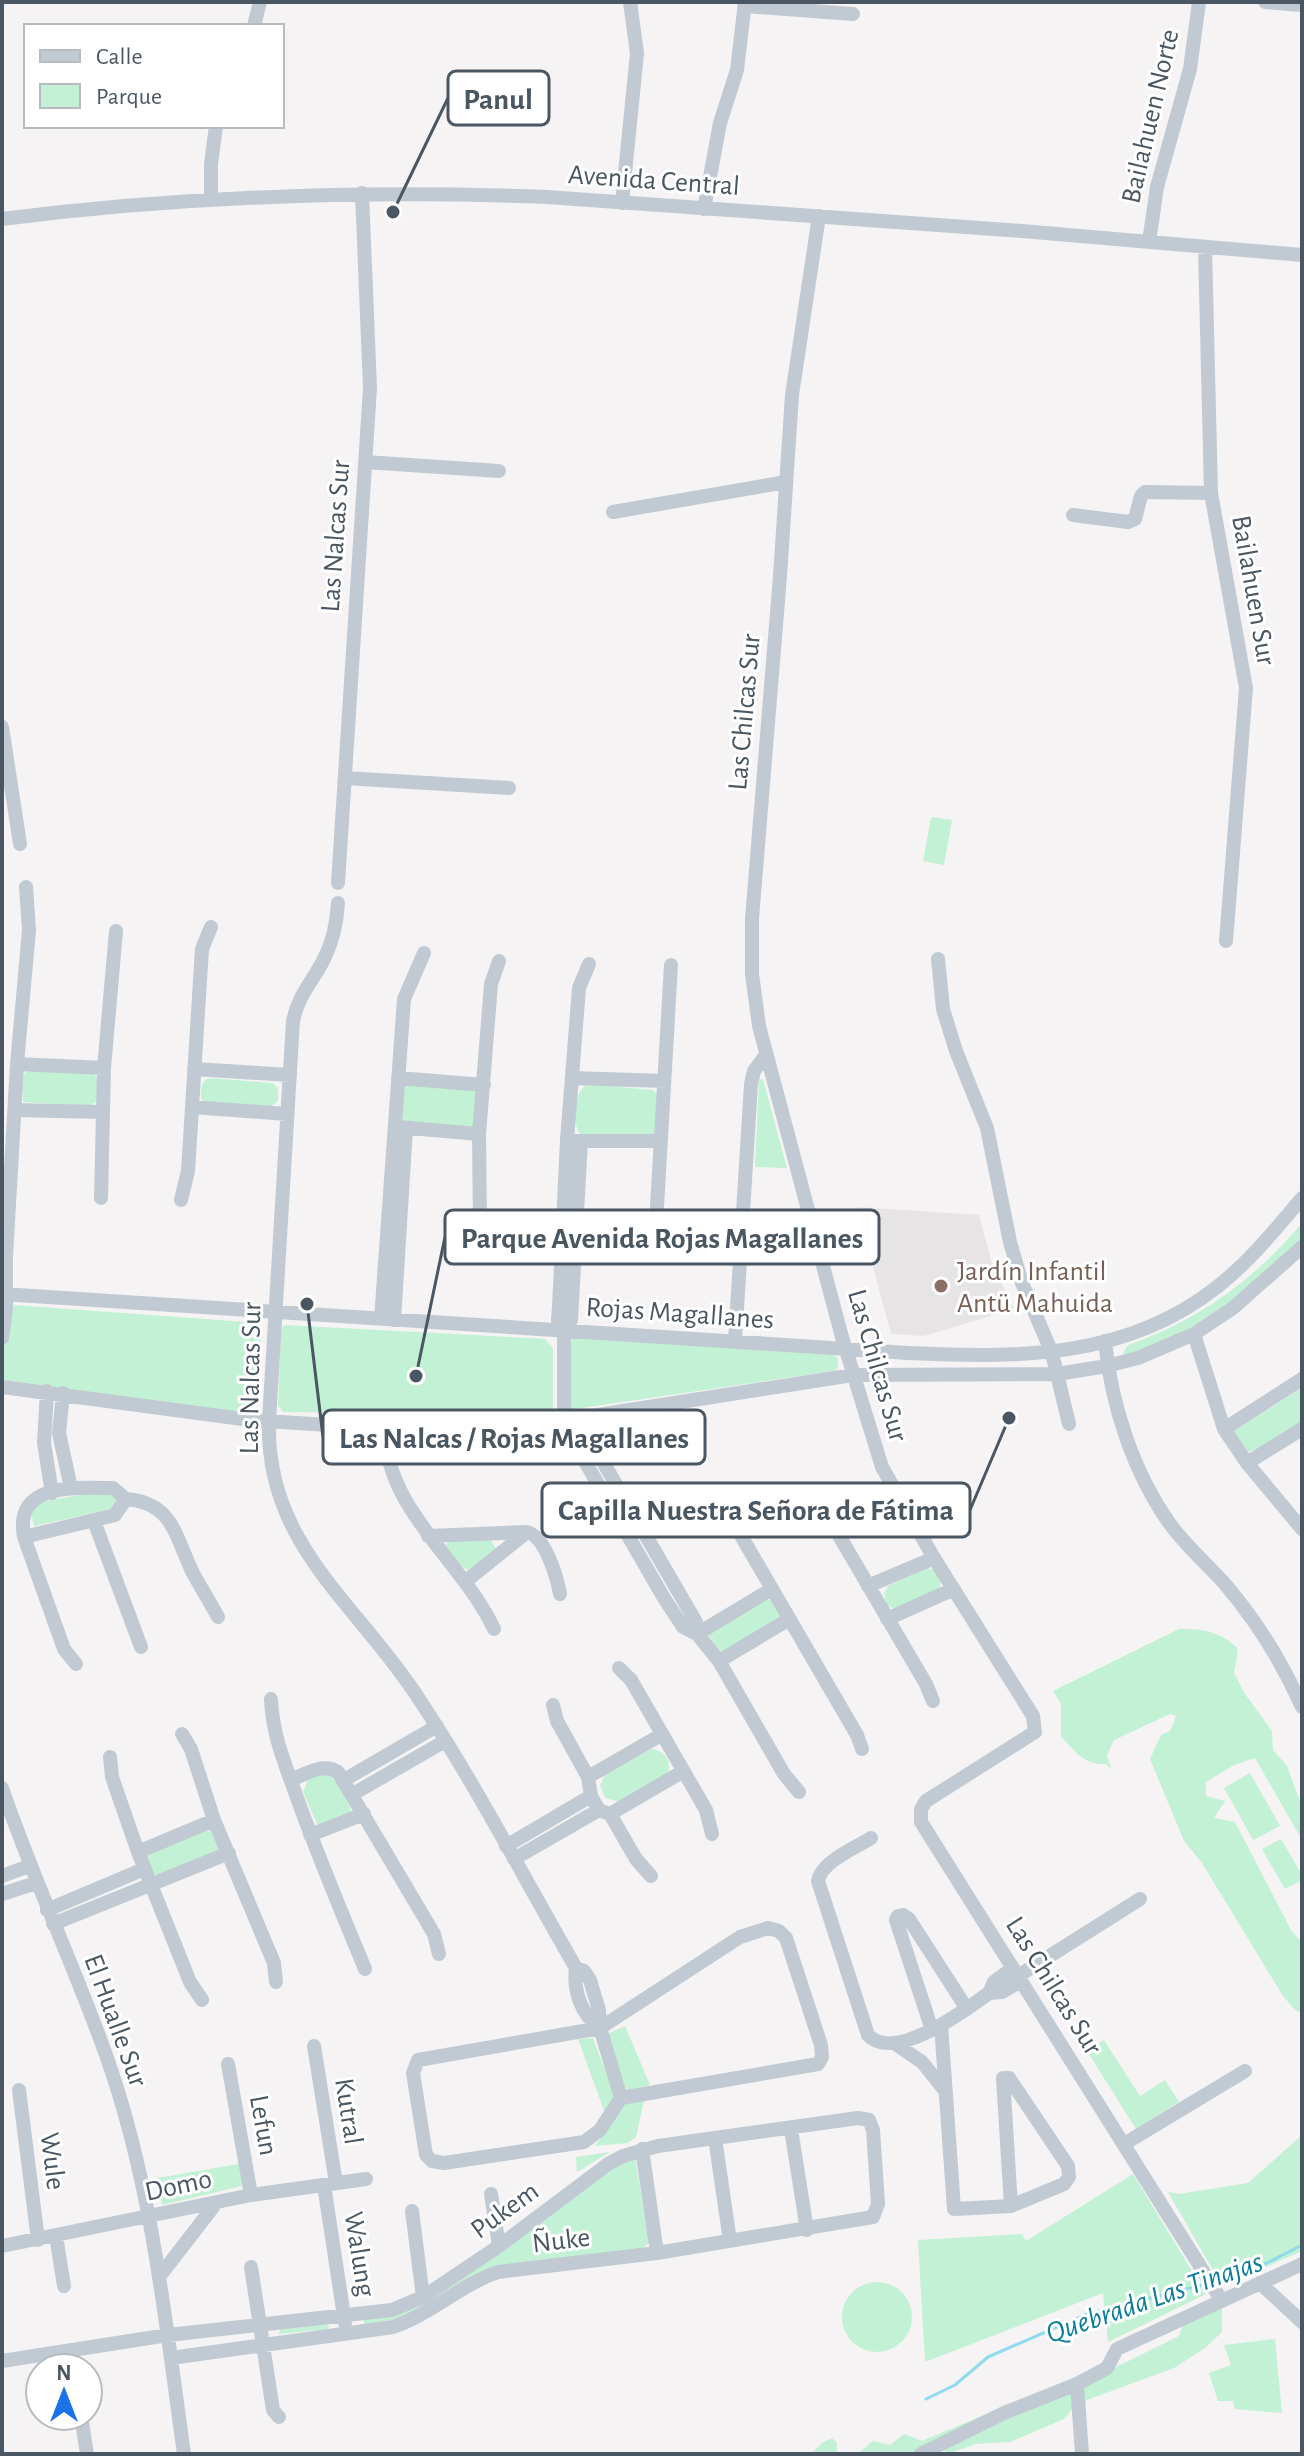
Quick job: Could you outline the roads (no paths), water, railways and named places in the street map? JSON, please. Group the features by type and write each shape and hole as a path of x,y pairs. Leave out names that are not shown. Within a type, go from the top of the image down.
{"street":[{"path":"254,24 260,2"},
{"path":"622,203 637,53 630,2"},
{"name":"Bailahuen Norte","path":"1149,242 1157,187 1190,69 1199,2"},
{"path":"1265,2 1302,5"},
{"path":"704,209 720,123 737,70 745,4 853,14"},
{"path":"211,198 216,128"},
{"name":"Avenida Central","path":"2,219 211,198 362,193 471,194 985,228 1302,255"},
{"name":"Las Nalcas Sur","path":"338,883 370,388 362,193"},
{"name":"Las Chilcas Sur","path":"819,216 794,379 750,940 754,997 766,1055 845,1349 882,1467 934,1558 1033,1716 1035,1732 926,1801 920,1818 1222,2301"},
{"name":"Bailahuen Sur","path":"1205,247 1211,493 1246,688 1226,941"},
{"path":"365,462 499,471"},
{"path":"613,512 786,482"},
{"path":"1073,515 1128,522 1135,519 1145,492 1211,493"},
{"path":"2,727 20,844"},
{"path":"345,778 509,788"},
{"path":"2,1338 17,1064 29,930 26,887"},
{"name":"Las Nalcas Sur","path":"338,903 329,949 300,995 294,1012 269,1421 275,1480 286,1515 302,1548 399,1669 437,1726 576,1968 574,1980 584,2011 600,2028 621,2098"},
{"path":"181,1200 188,1171 202,949 211,927"},
{"path":"101,1198 104,1068 116,931"},
{"path":"387,1319 400,1128 398,1078 404,999 424,953"},
{"path":"938,959 943,1009 987,1128 1010,1242 1022,1283 1052,1353 1069,1424"},
{"path":"480,1226 479,1134 491,984 499,961"},
{"path":"589,964 579,988 572,1078 574,1140 558,1320 564,1331 562,1381 566,1420 576,1446 664,1598 683,1627 697,1634 719,1661 784,1774 799,1792"},
{"path":"655,1241 671,965"},
{"path":"735,1341 751,1084 754,1071 766,1055"},
{"path":"17,1064 104,1068"},
{"path":"194,1069 290,1075"},
{"path":"398,1078 484,1085"},
{"path":"572,1078 664,1081"},
{"path":"192,1107 287,1114"},
{"path":"15,1110 103,1112"},
{"path":"400,1128 479,1134"},
{"path":"574,1140 660,1141"},
{"name":"Rojas Magallanes","path":"4,1294 845,1349 976,1356 1052,1353 1105,1341 1158,1323 1203,1298 1234,1273 1302,1198"},
{"path":"2,1387 269,1421 384,1427 465,1427 566,1420 853,1375 1057,1374 1107,1366 1153,1353 1194,1334 1233,1308 1302,1247"},
{"path":"1194,1334 1224,1429 1247,1463 1302,1529"},
{"path":"1105,1341 1107,1366 1127,1439 1160,1509 1186,1544 1250,1616 1300,1698"},
{"path":"1224,1429 1302,1379"},
{"path":"55,1392 59,1433 71,1488"},
{"path":"52,1493 44,1443 55,1392"},
{"path":"384,1427 392,1474 403,1499 428,1536 466,1581 494,1629"},
{"path":"1247,1463 1302,1429"},
{"path":"76,1664 64,1649 24,1537 22,1522 25,1508 34,1498 71,1488 113,1488 126,1499 142,1501 167,1517 218,1617"},
{"path":"813,1497 824,1510 933,1701"},
{"path":"24,1537 115,1515 123,1508 126,1499"},
{"path":"725,1514 736,1527 857,1735 862,1749"},
{"path":"94,1521 141,1647"},
{"path":"428,1536 527,1532 537,1538 556,1574 560,1594"},
{"path":"466,1581 527,1532"},
{"path":"868,1586 934,1558"},
{"path":"887,1619 954,1589"},
{"path":"697,1634 770,1590"},
{"path":"719,1661 788,1620"},
{"path":"619,1668 631,1680 706,1810 712,1834"},
{"path":"271,1699 277,1738 310,1835 365,1969"},
{"path":"553,1705 557,1721 588,1777 591,1796 651,1876"},
{"path":"344,1780 437,1726"},
{"path":"182,1734 191,1749 214,1820 274,1963 276,1982"},
{"path":"588,1777 661,1735"},
{"path":"353,1794 445,1741"},
{"path":"110,1757 112,1777 144,1869 190,1982 202,2000"},
{"path":"291,1780 326,1767 334,1768 353,1794 434,1934 439,1954"},
{"path":"510,1853 605,1812 682,1772"},
{"name":"El Hualle Sur","path":"2,1788 29,1866 106,2056 151,2217 184,2454"},
{"path":"510,1853 591,1796"},
{"path":"310,1835 364,1814"},
{"path":"138,1852 214,1820"},
{"path":"871,1838 825,1868 818,1875 818,1881 868,2035 874,2041 894,2043 937,2028 989,1993 994,1982 1018,1975 1140,1899"},
{"path":"53,1924 229,1853"},
{"path":"2,1876 29,1866"},
{"path":"47,1910 144,1869"},
{"path":"2,1894 36,1883"},
{"path":"967,2009 909,1919 898,1916 896,1920 937,2028 947,2093 954,2209 1011,2206 1064,2184 1069,2174 1068,2166 1006,2078 1003,2078 1011,2206"},
{"path":"773,1928 786,1938 821,2045 822,2057 812,2067 621,2098 600,2130 584,2142 444,2163 432,2161 424,2152 413,2073 418,2060 600,2028 740,1937 773,1928"},
{"path":"894,2043 922,2062 947,2093"},
{"name":"Kutral","path":"314,2046 330,2184"},
{"name":"Lefun","path":"228,2064 251,2195"},
{"path":"1124,2144 1245,2071"},
{"name":"Wule","path":"19,2090 38,2240"},
{"name":"Pukem","path":"2,2361 168,2335 392,2310 423,2297 499,2246 608,2164 642,2149 858,2118 869,2120 873,2130 878,2204 873,2217"},
{"path":"791,2129 807,2230"},
{"path":"715,2138 730,2241"},
{"path":"642,2149 657,2253"},
{"name":"Domo","path":"2,2246 251,2195 366,2179"},
{"name":"Walung","path":"330,2184 347,2331"},
{"path":"491,2194 499,2246"},
{"path":"159,2277 217,2202"},
{"path":"412,2211 423,2297"},
{"name":"Ñuke","path":"171,2358 347,2331 393,2327 409,2322 479,2279 498,2272 657,2253 873,2217"},
{"path":"56,2236 64,2286"},
{"path":"921,2454 1004,2413 1077,2384 1107,2368 1117,2349 1302,2264"},
{"path":"251,2267 273,2410 279,2417"},
{"path":"1260,2283 1302,2322"},
{"path":"1077,2384 1082,2454"},
{"path":"84,2432 87,2454"}],"waterway":[{"name":"Quebrada Las Tinajas","path":"1213,2281 1267,2263 1302,2245"},
{"name":"Quebrada Las Tinajas","path":"926,2399 955,2385 988,2357 1087,2314 1206,2284"}],"place":[{"name":"Panul","path":"393,212"},
{"name":"Jardín Infantil Antü Mahuida","path":"941,1286"},
{"name":"Las Nalcas / Rojas Magallanes","path":"307,1304"},
{"name":"Parque Avenida Rojas Magallanes","path":"416,1376"},
{"name":"Capilla Nuestra Señora de Fátima","path":"1009,1418"}]}
